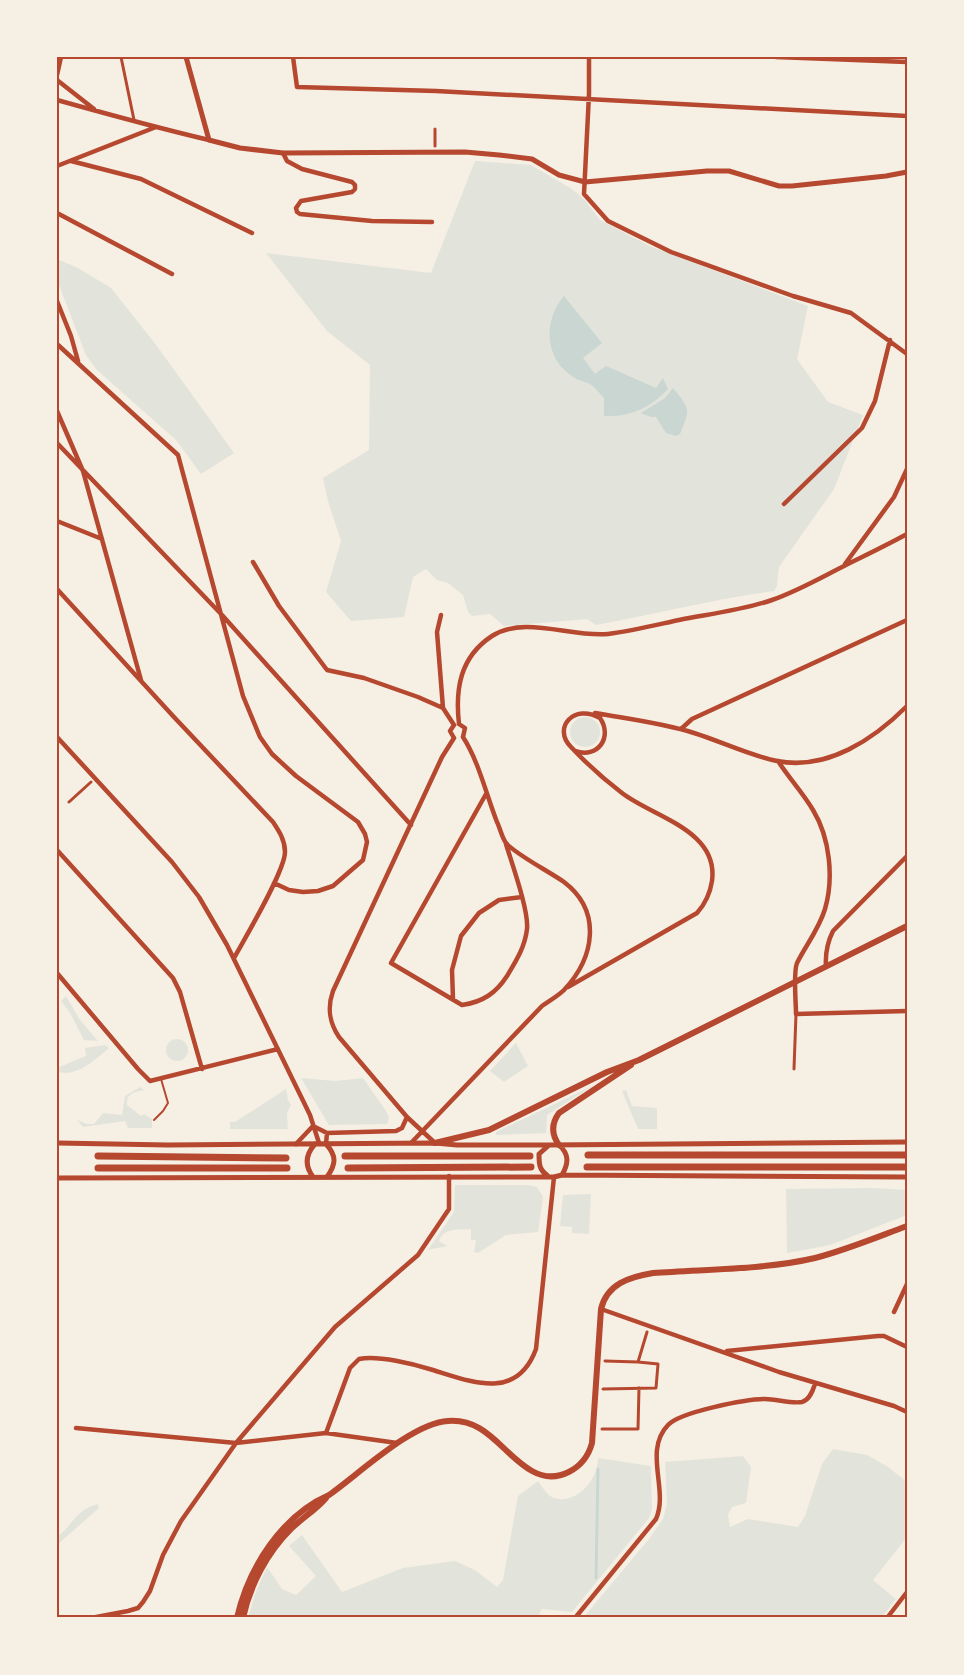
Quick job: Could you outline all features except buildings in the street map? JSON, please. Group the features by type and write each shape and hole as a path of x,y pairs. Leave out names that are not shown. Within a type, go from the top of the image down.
{"highway":[{"path":"588,1155 907,1155"},
{"path":"98,1156 286,1158"},
{"path":"345,1156 530,1156"},
{"path":"348,1168 531,1167"},
{"path":"588,1167 907,1167"},
{"path":"98,1168 287,1168"}],"main road":[{"path":"435,1143 489,1130 607,1072 639,1060 907,926"},
{"path":"559,1145 554,1137 553,1123 559,1113 639,1060"},
{"path":"237,1618 244,1590 269,1547 297,1516 400,1443 430,1425 445,1421 459,1421 477,1426 537,1473 556,1476 574,1470 587,1456 592,1443 601,1310 612,1288 635,1276 798,1261 846,1248 907,1226"},
{"path":"243,1618 251,1590 276,1547 293,1527 321,1504 328,1495"}],"street":[{"path":"57,75 61,57"},
{"path":"121,57 134,120"},
{"path":"186,57 209,140"},
{"path":"293,57 297,87 907,116"},
{"path":"589,57 584,194 608,221 682,256 793,297 851,313 907,354"},
{"path":"776,57 907,62"},
{"path":"57,80 99,112"},
{"path":"57,100 240,148 283,153 455,152 499,155 532,159 559,175 585,182 729,171 779,186 792,186 907,172"},
{"path":"57,166 156,127"},
{"path":"435,129 435,146"},
{"path":"283,153 287,161 302,169 352,182 355,187 351,192 301,201 296,206 297,213 372,221 432,222"},
{"path":"71,161 141,179 252,233"},
{"path":"57,213 172,274"},
{"path":"57,301 78,361"},
{"path":"784,504 862,428 875,401 890,340"},
{"path":"57,344 178,455 243,696 260,737 272,754 296,776 358,822 367,842 363,860 333,886 318,891 303,892 289,890 274,883"},
{"path":"57,411 83,471 142,682"},
{"path":"57,443 222,615 411,825"},
{"path":"843,566 894,497 907,469"},
{"path":"57,521 102,539"},
{"path":"454,738 450,731 457,724 456,699 459,681 466,662 479,646 508,628 606,634 728,611 773,600 907,534"},
{"path":"253,562 279,606 327,670 380,683 443,708 457,724 465,728 464,737 506,843 522,897 527,927 522,951 501,984 490,996 475,1003 462,1005 391,963 486,794"},
{"path":"57,589 273,822 282,835 285,853 280,871 234,958"},
{"path":"441,615 437,632 443,708"},
{"path":"681,729 692,719 907,620"},
{"path":"411,1143 542,1006 564,990 697,913 707,901 713,877 712,863 703,845 681,827 623,794 575,751 566,740 565,726 574,715 580,712 591,713 681,729 778,761 812,762 870,738 907,706"},
{"path":"575,751 588,753 595,751 605,737 604,723 600,717 591,713"},
{"path":"57,737 172,862 199,897 234,958 278,1049 313,1126 317,1144"},
{"path":"454,738 464,737"},
{"path":"435,1143 407,1117 339,1037 332,1027 329,1002 442,757 454,738"},
{"path":"778,761 814,812 823,835 828,860 828,890 824,910 813,937 797,963 794,1069"},
{"path":"69,802 91,782"},
{"path":"72,806 73,799"},
{"path":"506,843 566,883 578,895 585,908 589,920 590,945 584,961 564,990"},
{"path":"57,850 173,978 180,992 202,1069"},
{"path":"826,967 828,942 833,931 907,856"},
{"path":"453,999 452,970 461,936 479,913 499,900 522,897"},
{"path":"57,973 146,1079 153,1081 278,1049"},
{"path":"796,1014 907,1011"},
{"path":"313,1126 327,1133 396,1131 402,1128 407,1117"},
{"path":"296,1144 313,1126"},
{"path":"327,1133 326,1144 334,1154 335,1165 327,1177"},
{"path":"57,1143 559,1145 907,1142"},
{"path":"313,1177 307,1166 307,1155 317,1144"},
{"path":"549,1145 539,1154 539,1166 550,1176"},
{"path":"559,1145 567,1154 568,1160 562,1174"},
{"path":"57,1178 550,1176 562,1174 907,1178"},
{"path":"91,1618 138,1608 143,1602 150,1591 163,1555 181,1521 236,1443 342,1320 418,1255 449,1209 449,1176"},
{"path":"326,1433 350,1368 359,1359 414,1365 473,1382 490,1384 514,1379 525,1369 536,1349 550,1176"},
{"path":"894,1312 907,1284"},
{"path":"601,1310 815,1384 894,1406 907,1412"},
{"path":"638,1362 647,1332"},
{"path":"724,1352 742,1348 884,1336 907,1347"},
{"path":"603,1389 656,1388 658,1364 605,1361"},
{"path":"575,1618 656,1519 660,1503 657,1450 660,1437 667,1426 684,1415 756,1400 801,1402 808,1398 815,1384"},
{"path":"602,1429 638,1429 639,1388"},
{"path":"76,1428 236,1443 326,1433 400,1443"},
{"path":"887,1618 907,1592"}],"lane":[{"path":"154,1120 168,1103 161,1079"}],"shaded area":[{"path":"475,161 531,165 572,189 584,199 600,220 650,246 808,306 797,359 828,402 863,415 834,489 779,567 777,586 774,591 596,625 587,619 504,626 490,614 472,616 468,612 463,595 448,583 437,580 426,569 413,577 404,617 351,621 326,592 341,541 323,478 369,450 370,365 327,331 266,253 431,273"},
{"path":"57,259 78,268 111,288 157,346 234,453 201,474 176,440 97,370 86,355 57,280"},
{"path":"564,296 602,343 583,358 595,374 606,366 656,388 663,378 668,389 639,410 623,415 604,416 604,398 592,385 569,374 555,357 551,347 550,326 557,305"},
{"path":"673,388 687,410 680,434 676,436 666,433 656,417 641,413 665,398"},
{"path":"585,717 596,721 600,732 596,743 585,747 574,743 570,732 574,721"},
{"path":"66,996 80,1020 98,1041 84,1040 61,1001"},
{"path":"177,1039 185,1042 188,1050 185,1058 177,1061 169,1058 166,1050 169,1042"},
{"path":"516,1043 528,1066 504,1082 490,1071"},
{"path":"105,1045 109,1048 85,1067 64,1073 57,1071 57,1068 86,1056 85,1048"},
{"path":"301,1078 335,1081 363,1078 386,1111 389,1117 387,1124 329,1125"},
{"path":"594,1085 547,1115 546,1133 496,1135 496,1132"},
{"path":"140,1087 144,1090 134,1092 128,1098 127,1105 141,1116 144,1114 152,1119 152,1128 128,1128 125,1121 83,1127 77,1120 94,1124 103,1113 122,1115 125,1096"},
{"path":"286,1089 291,1105 287,1113 288,1129 230,1129 230,1122 235,1122"},
{"path":"626,1090 632,1106 657,1108 657,1129 638,1129 622,1091"},
{"path":"455,1185 537,1187 543,1197 538,1232 506,1235 478,1253 474,1252 476,1240 471,1240 471,1229 452,1230 444,1233 439,1241 447,1246 428,1250 454,1212"},
{"path":"786,1189 907,1190 907,1215 830,1245 787,1253"},
{"path":"591,1194 589,1234 572,1233 572,1227 560,1226 563,1195"},
{"path":"833,1449 867,1455 888,1467 907,1482 907,1537 873,1580 896,1599 881,1618 583,1618 663,1519 667,1504 665,1462 743,1456 751,1467 746,1503 732,1507 728,1515 730,1527 748,1519 798,1527 805,1516 822,1464"},
{"path":"598,1458 651,1466 652,1509 649,1518 572,1612 542,1609 537,1618 248,1618 255,1594 267,1567 282,1589 296,1595 316,1576 289,1546 302,1535 342,1592 403,1568 455,1561 475,1570 497,1587 503,1580 518,1496 538,1481 550,1496 567,1499 576,1495 583,1490 594,1475"},
{"path":"98,1504 99,1508 57,1545 57,1537 79,1514"}],"waterway":[{"path":"596,1578 598,1469"}]}
